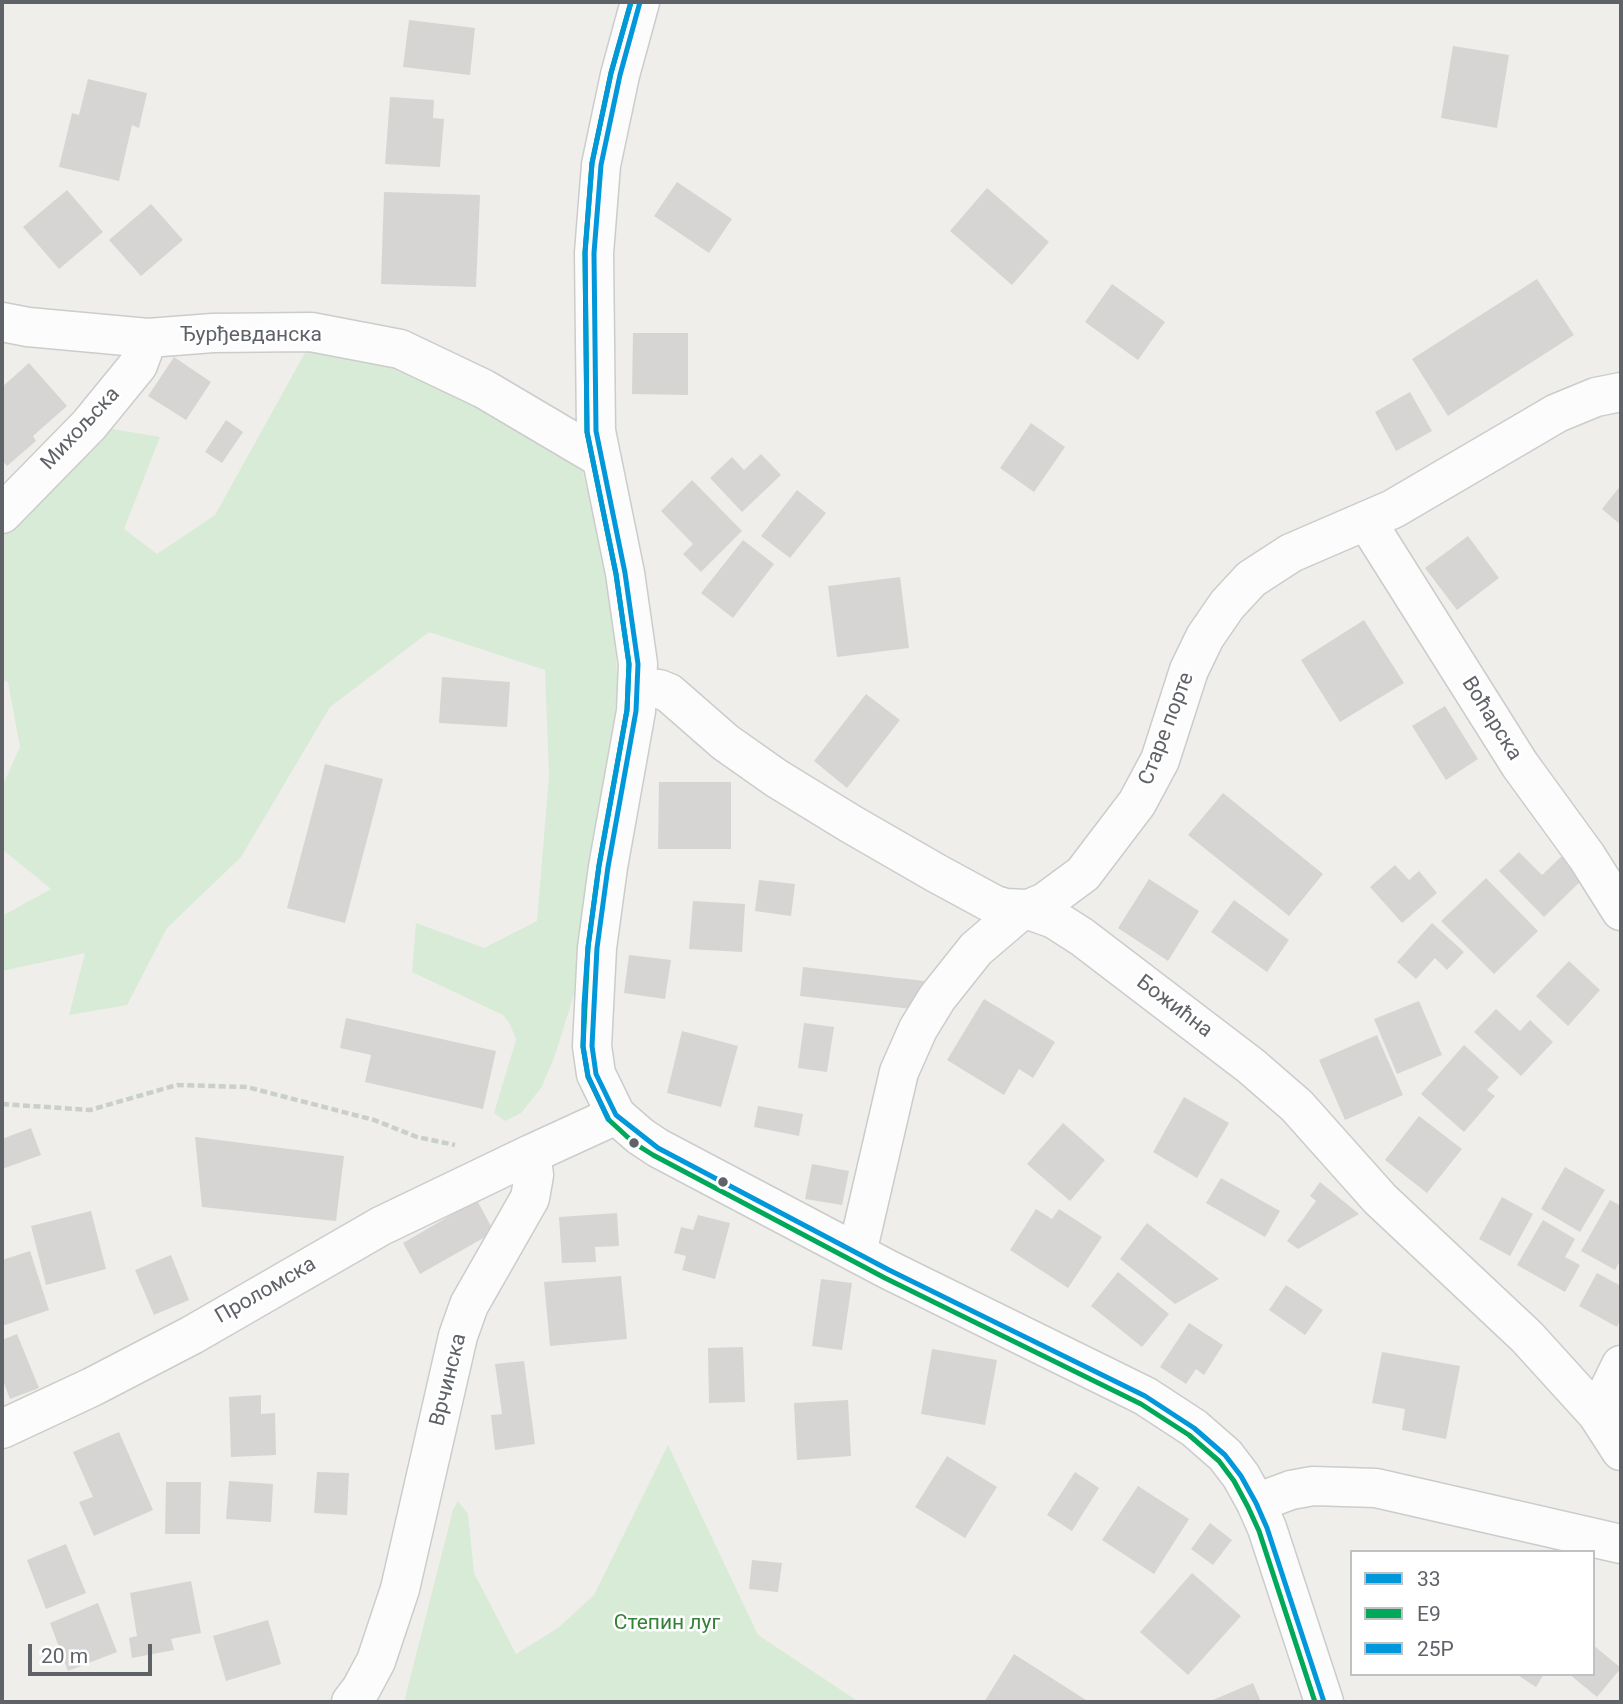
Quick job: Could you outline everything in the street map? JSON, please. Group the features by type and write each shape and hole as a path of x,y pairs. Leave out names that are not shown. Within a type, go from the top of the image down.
{"street":[{"path":"640,2 601,165 594,279 594,404 599,457 625,573 636,644 638,688 597,948 592,1046 596,1074 617,1115 658,1148 857,1253 1145,1396 1194,1428 1226,1455 1241,1476 1267,1528 1324,1702"},
{"name":"Ђурђевданска","path":"2,322 28,327 148,338 213,333 311,332 400,349 484,389 599,457"},
{"name":"Михољска","path":"2,514 89,425 138,365 148,338"},
{"name":"Старе порте","path":"857,1253 899,1072 907,1051 937,998 962,964 1002,924 1026,909 1045,902 1083,874 1137,803 1160,760 1189,670 1205,637 1227,605 1251,579 1292,553 1367,522 1557,413 1596,397 1621,392"},
{"name":"Воћарска","path":"1367,522 1520,765 1587,857 1621,911"},
{"name":"Божићна","path":"638,688 669,692 725,742 776,778 850,824 995,905 1026,909 1054,919 1082,937 1251,1066 1297,1106 1380,1199 1519,1328 1597,1414 1621,1451"},
{"path":"531,1154 617,1115"},
{"name":"Проломска","path":"2,1429 92,1387 192,1335 381,1226 531,1154"},
{"name":"Врчинска","path":"351,1702 376,1661 400,1589 461,1326 478,1288 530,1198 534,1175 531,1154"},
{"path":"1597,1414 1621,1365"},
{"path":"1256,1503 1291,1490 1313,1486 1376,1488 1621,1544"}],"path":[{"path":"2,1104 90,1110 177,1085 247,1087 374,1120 417,1137 457,1146 471,1183"}],"green space":[{"path":"316,333 400,349 579,459 611,576 618,689 579,979 554,1058 541,1088 521,1113 505,1121 494,1113 516,1040 510,1024 503,1015 412,972 416,923 484,948 537,921 549,776 545,670 429,632 330,707 241,857 167,928 127,1005 69,1015 85,953 2,971 2,916 51,889 2,849 2,787 20,747 8,682 2,680 2,514 89,425 160,437 124,529 157,554 215,515"},
{"name":"Степин луг","path":"668,1445 758,1635 859,1702 404,1702 453,1510 458,1501 468,1514 474,1573 516,1654 558,1628 594,1595"}],"building":[{"path":"409,20 475,28 470,75 403,67"},
{"path":"1453,46 1509,55 1497,128 1441,118"},
{"path":"88,79 147,93 139,128 132,125 119,181 59,167 72,113 79,115"},
{"path":"390,97 434,100 433,118 444,119 440,167 385,164"},
{"path":"677,182 732,219 709,253 654,216"},
{"path":"987,188 1049,242 1012,285 950,231"},
{"path":"67,190 103,232 59,269 23,227"},
{"path":"384,192 480,195 476,287 381,284"},
{"path":"151,204 183,240 141,276 109,240"},
{"path":"1537,279 1574,335 1448,416 1412,359"},
{"path":"1112,284 1165,322 1138,360 1085,322"},
{"path":"633,333 688,333 688,395 632,394"},
{"path":"174,357 211,382 186,420 148,396"},
{"path":"29,363 67,406 33,436 36,441 7,466 2,460 2,387"},
{"path":"1410,392 1432,431 1396,451 1375,412"},
{"path":"226,420 243,432 222,463 205,452"},
{"path":"1031,423 1065,447 1034,492 1000,468"},
{"path":"761,454 781,475 742,512 710,478 732,457 744,470"},
{"path":"692,480 742,531 701,572 683,554 693,544 661,511"},
{"path":"1621,485 1621,525 1602,509"},
{"path":"797,490 826,513 790,558 761,536"},
{"path":"1468,536 1499,578 1457,610 1425,568"},
{"path":"743,540 774,564 733,618 701,593"},
{"path":"900,577 909,648 837,657 828,586"},
{"path":"1364,620 1404,683 1340,722 1301,660"},
{"path":"442,677 510,682 507,727 439,723"},
{"path":"866,694 900,720 847,788 814,761"},
{"path":"1445,706 1478,759 1446,780 1412,726"},
{"path":"325,764 383,779 345,923 287,908"},
{"path":"659,782 731,782 731,849 658,849"},
{"path":"1223,793 1323,874 1289,916 1188,835"},
{"path":"1519,852 1542,875 1566,852 1588,874 1544,917 1499,871"},
{"path":"1395,865 1409,880 1419,871 1437,893 1402,923 1370,887"},
{"path":"1486,878 1538,931 1494,974 1441,921"},
{"path":"1149,879 1199,911 1168,961 1118,928"},
{"path":"759,880 795,884 791,916 755,911"},
{"path":"1234,900 1289,940 1267,972 1211,932"},
{"path":"693,901 745,904 742,952 689,949"},
{"path":"1432,923 1464,952 1447,970 1435,958 1416,979 1397,962"},
{"path":"629,955 671,960 665,999 624,993"},
{"path":"1569,961 1600,990 1568,1026 1536,996"},
{"path":"803,967 924,981 920,1010 800,996"},
{"path":"984,999 1055,1042 1033,1078 1019,1069 1004,1095 947,1060"},
{"path":"1419,1001 1442,1055 1397,1074 1374,1019"},
{"path":"1496,1009 1520,1031 1530,1020 1553,1042 1521,1076 1474,1032"},
{"path":"346,1018 496,1051 483,1109 365,1082 371,1055 340,1048"},
{"path":"804,1023 834,1027 827,1072 798,1068"},
{"path":"682,1031 738,1046 721,1107 667,1093"},
{"path":"1377,1035 1403,1095 1345,1120 1319,1060"},
{"path":"1464,1045 1499,1077 1487,1090 1495,1096 1464,1132 1421,1094"},
{"path":"1184,1097 1229,1123 1197,1178 1153,1152"},
{"path":"758,1106 803,1114 799,1136 754,1127"},
{"path":"1419,1116 1462,1149 1427,1193 1385,1160"},
{"path":"1063,1123 1105,1160 1070,1201 1027,1164"},
{"path":"31,1128 41,1155 2,1169 2,1139"},
{"path":"195,1137 344,1156 336,1221 202,1207"},
{"path":"812,1164 849,1171 842,1205 805,1199"},
{"path":"1565,1167 1605,1190 1580,1232 1541,1209"},
{"path":"1221,1178 1280,1211 1265,1237 1206,1203"},
{"path":"1320,1182 1359,1214 1298,1249 1287,1241 1316,1201 1310,1196"},
{"path":"1502,1197 1533,1214 1510,1256 1479,1239"},
{"path":"477,1200 494,1232 420,1274 403,1243"},
{"path":"1610,1200 1621,1206 1621,1259 1615,1270 1581,1251"},
{"path":"1036,1209 1052,1219 1059,1209 1102,1237 1068,1288 1010,1250"},
{"path":"91,1211 106,1269 46,1285 31,1226"},
{"path":"617,1213 619,1246 595,1247 596,1262 562,1263 559,1217"},
{"path":"698,1215 730,1223 715,1279 682,1270 686,1256 674,1253 681,1227 693,1230"},
{"path":"1543,1220 1575,1239 1565,1257 1580,1265 1565,1292 1517,1265"},
{"path":"1147,1223 1219,1279 1175,1304 1120,1259"},
{"path":"30,1251 49,1310 2,1326 2,1260"},
{"path":"171,1255 189,1300 154,1315 135,1270"},
{"path":"1118,1272 1169,1314 1142,1347 1091,1306"},
{"path":"1597,1273 1621,1286 1621,1318 1617,1327 1579,1306"},
{"path":"621,1276 627,1339 550,1346 544,1282"},
{"path":"821,1279 852,1283 842,1350 812,1346"},
{"path":"1286,1285 1323,1310 1305,1335 1269,1310"},
{"path":"1189,1323 1223,1345 1204,1375 1196,1369 1186,1384 1160,1367"},
{"path":"17,1334 39,1388 10,1399 2,1378 2,1340"},
{"path":"743,1347 745,1402 709,1403 708,1348"},
{"path":"932,1349 997,1360 985,1425 921,1414"},
{"path":"1382,1352 1460,1366 1446,1439 1402,1430 1405,1409 1372,1403"},
{"path":"524,1361 535,1444 495,1450 491,1415 502,1414 495,1364"},
{"path":"261,1395 261,1414 275,1413 276,1455 231,1457 229,1397"},
{"path":"848,1400 851,1456 797,1460 794,1403"},
{"path":"119,1432 153,1510 94,1536 79,1502 93,1497 73,1452"},
{"path":"947,1456 997,1487 965,1538 915,1507"},
{"path":"317,1472 349,1473 347,1515 314,1513"},
{"path":"1075,1472 1099,1488 1072,1531 1047,1515"},
{"path":"229,1481 273,1484 271,1522 226,1519"},
{"path":"166,1482 201,1482 200,1534 165,1534"},
{"path":"1138,1486 1189,1519 1154,1574 1102,1540"},
{"path":"1210,1523 1232,1540 1213,1565 1191,1549"},
{"path":"66,1544 86,1593 46,1609 27,1560"},
{"path":"752,1560 782,1563 778,1592 749,1589"},
{"path":"1192,1573 1241,1616 1188,1675 1140,1632"},
{"path":"191,1581 201,1633 171,1639 174,1650 132,1658 129,1638 137,1636 130,1593"},
{"path":"98,1603 117,1652 68,1671 50,1623"},
{"path":"268,1620 281,1664 226,1681 213,1636"},
{"path":"1595,1647 1621,1668 1597,1697 1571,1676 1595,1676"},
{"path":"1014,1654 1089,1702 984,1702"},
{"path":"1519,1676 1543,1676 1536,1687"},
{"path":"1253,1683 1261,1702 1208,1702"}],"transit line":[{"name":"E9","path":"631,2 611,73 592,163 585,252 587,432 616,574 629,664 627,710 599,865 588,947 583,1046 588,1077 609,1120 634,1143 653,1155 885,1278 1141,1404 1189,1435 1219,1461 1248,1507 1259,1531 1315,1702"},
{"name":"25P","path":"608,1119 588,1076 583,1047 584,1005 588,947 599,866 627,710 629,664 616,574 587,432 585,253 592,163 611,73 631,2"},
{"name":"33","path":"640,2 620,75 601,165 594,253 596,431 625,573 638,664 636,711 608,867 597,948 592,1046 596,1074 616,1115 658,1148 889,1270 1145,1396 1194,1428 1225,1455 1256,1503 1267,1528 1324,1702"}]}
